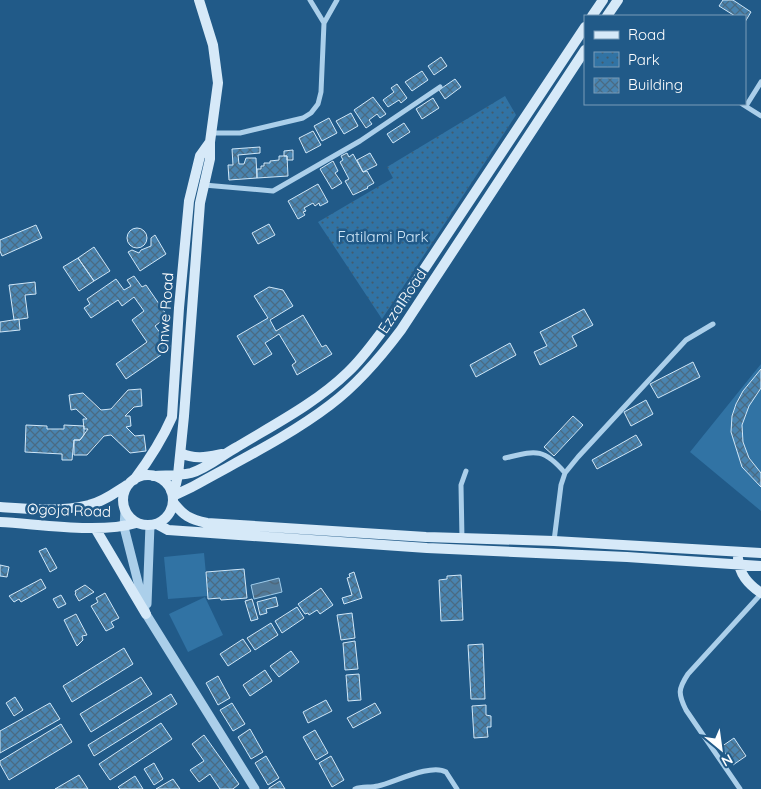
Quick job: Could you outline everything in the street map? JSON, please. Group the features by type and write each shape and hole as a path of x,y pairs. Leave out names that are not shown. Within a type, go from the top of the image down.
{"main road":[{"name":"Onwe Road","path":"173,496 181,453 200,203 210,159 218,83 213,45 199,0"},
{"path":"611,15 618,0"},
{"path":"593,15 601,3"},
{"name":"Ezza Road","path":"153,476 178,475 207,467 294,413 348,372 370,348 389,322 584,29"},
{"name":"Ezza Road","path":"173,496 302,425 358,381 381,357 401,330 584,52"},
{"name":"Onwe Road","path":"132,481 152,455 166,432 172,417 179,308 189,201 200,156 211,137"},
{"path":"179,308 192,309"},
{"path":"389,322 401,330"},
{"path":"181,453 188,457 200,458 226,454"},
{"path":"761,553 207,523 193,520 182,514 167,484 153,476 145,475 132,481 124,493 123,505 130,518 136,522 154,524 168,530 761,566"},
{"name":"Ogoja Road","path":"0,507 63,509 91,505 109,497 132,481"},
{"path":"154,524 168,515 173,496"},
{"name":"Ogoja Road","path":"0,522 94,528 124,527 136,522"},
{"path":"94,528 146,614"},
{"path":"737,552 738,564 746,580 761,594"}],"street":[{"path":"310,0 324,23"},
{"path":"211,137 240,133 304,118 312,113 318,104 321,92 324,23 337,0"},
{"path":"601,3 611,15"},
{"path":"746,102 761,82"},
{"path":"204,185 273,190 360,141 440,86"},
{"path":"744,105 761,116"},
{"path":"554,541 558,497 565,473 686,340 712,324"},
{"path":"505,458 539,452 556,463 565,473"},
{"path":"462,538 462,485 466,471"},
{"path":"125,511 124,527 146,614 255,789"},
{"path":"146,614 154,524"},
{"path":"740,789 686,710 680,697 680,686 688,674 761,594"},
{"path":"355,789 363,786 379,786 403,776 437,770 446,772 457,789"}],"green space":[{"name":"Fatilami Park","path":"505,96 516,115 382,319 318,222 393,178 387,167"},
{"path":"761,364 761,511 690,452"},
{"path":"204,553 208,596 168,599 164,557"},
{"path":"205,597 223,635 188,652 169,614"}],"water":[{"path":"279,578 282,592 254,599 251,585"}],"building":[{"path":"723,0 733,0 751,12 746,20 746,15 733,15 719,6"},
{"path":"441,57 447,66 434,75 428,66"},
{"path":"422,71 428,80 412,91 405,82"},
{"path":"455,79 461,87 445,99 439,90"},
{"path":"397,84 407,98 401,103 399,100 388,107 383,100 394,92 391,88"},
{"path":"373,97 386,114 380,118 377,114 369,120 372,124 366,128 354,110"},
{"path":"433,98 439,108 422,119 416,109"},
{"path":"351,113 358,126 344,134 336,121"},
{"path":"329,118 337,133 322,141 314,126"},
{"path":"404,123 410,132 393,143 387,134"},
{"path":"313,131 321,145 306,153 299,138"},
{"path":"260,147 260,153 238,155 239,164 244,164 246,158 256,158 257,178 229,180 228,165 233,165 232,149"},
{"path":"293,150 293,160 287,160 287,156 284,156 284,151"},
{"path":"347,153 349,157 353,154 363,172 367,171 374,183 353,195 345,181 349,179 340,162 343,160 341,156"},
{"path":"370,153 377,165 363,172 357,160"},
{"path":"279,156 287,156 288,176 257,178 257,169 261,169 264,163 279,160"},
{"path":"333,161 338,171 335,173 342,183 332,189 320,169"},
{"path":"318,184 328,202 320,206 319,203 315,206 313,203 304,208 306,211 303,212 305,215 298,219 288,201"},
{"path":"269,224 275,235 258,244 252,233"},
{"path":"36,225 42,238 2,256 0,240"},
{"path":"137,228 144,231 147,238 144,245 137,248 130,245 127,238 130,231"},
{"path":"155,235 166,254 140,271 128,252 132,250 139,253 141,250 151,246 151,238"},
{"path":"94,247 110,271 94,281 78,258"},
{"path":"78,258 94,281 79,291 63,267"},
{"path":"134,276 142,287 146,285 166,314 164,319 155,326 170,346 168,350 126,379 116,364 147,342 132,320 144,311 134,297 122,306 118,300 91,318 84,308 90,304 87,299 116,279 124,290 131,286 127,280"},
{"path":"35,282 36,294 25,295 28,318 14,320 9,285"},
{"path":"269,287 283,290 293,306 270,320 276,331 303,315 322,347 326,345 332,354 297,375 292,365 296,362 279,334 265,343 272,354 254,365 237,336 268,318 254,296"},
{"path":"584,309 593,325 572,336 577,346 540,365 534,352 547,346 540,332"},
{"path":"19,319 20,330 0,332 0,322"},
{"path":"510,343 516,355 476,377 470,365"},
{"path":"693,362 700,377 658,398 650,384"},
{"path":"761,369 761,388 749,406 742,425 743,442 749,458 761,473 761,487 742,467 731,432 732,416 736,404 743,391"},
{"path":"141,389 142,406 134,407 125,416 130,416 131,426 126,427 135,436 144,435 146,451 130,453 111,435 104,436 87,455 74,455 74,440 80,440 88,429 84,429 83,419 87,419 76,409 71,410 69,395 83,393 101,410 111,409 128,390"},
{"path":"646,400 653,414 631,426 624,412"},
{"path":"573,416 583,425 554,456 544,447"},
{"path":"26,425 47,426 47,429 64,429 64,425 84,426 84,435 80,440 74,440 72,460 62,460 62,454 25,452"},
{"path":"636,435 642,445 597,469 592,460"},
{"path":"46,548 57,568 50,572 39,551"},
{"path":"0,565 9,567 7,577 0,576"},
{"path":"244,569 247,598 208,599 206,572"},
{"path":"354,572 362,598 344,604 342,598 352,595 347,578 350,577 349,574"},
{"path":"461,575 463,620 441,621 439,580 447,579 447,576"},
{"path":"41,579 46,588 21,602 19,599 14,602 9,596"},
{"path":"85,585 94,592 79,601 75,591"},
{"path":"321,588 333,605 320,614 317,610 309,615 308,613 305,614 298,604"},
{"path":"105,593 119,618 111,622 114,627 106,631 91,606 98,602 96,598"},
{"path":"61,595 66,604 58,608 53,599"},
{"path":"276,597 278,606 266,609 267,613 260,615 257,602"},
{"path":"252,599 258,619 251,621 245,601"},
{"path":"297,607 304,618 282,633 275,621"},
{"path":"352,613 355,638 341,640 337,615"},
{"path":"76,614 87,635 82,636 83,640 77,646 64,620"},
{"path":"271,623 278,635 255,650 247,638"},
{"path":"243,639 251,651 228,666 220,654"},
{"path":"355,641 358,669 345,670 343,643"},
{"path":"483,644 485,699 471,699 468,645"},
{"path":"124,648 133,664 72,702 63,686"},
{"path":"291,651 299,662 279,677 270,666"},
{"path":"265,670 272,681 250,696 243,685"},
{"path":"359,674 361,700 348,701 346,675"},
{"path":"218,676 230,698 218,705 206,683"},
{"path":"141,677 152,694 91,732 80,714"},
{"path":"171,694 177,704 94,756 88,745"},
{"path":"15,697 23,710 14,716 6,703"},
{"path":"326,700 332,711 308,723 303,712"},
{"path":"50,703 60,719 0,753 0,731"},
{"path":"232,703 245,724 233,731 220,710"},
{"path":"375,703 381,713 353,728 347,718"},
{"path":"486,705 486,715 491,716 491,727 487,727 488,737 474,738 472,706"},
{"path":"161,723 172,739 110,780 99,764"},
{"path":"61,724 72,742 9,780 0,761"},
{"path":"250,729 263,752 251,759 238,737"},
{"path":"315,730 328,753 316,760 303,737"},
{"path":"204,735 239,784 233,789 220,789 210,774 199,782 190,770 204,761 192,744"},
{"path":"734,738 746,756 733,765 721,747"},
{"path":"266,756 279,778 268,785 255,763"},
{"path":"331,756 344,780 332,787 319,763"},
{"path":"154,763 163,779 154,785 144,769"},
{"path":"79,775 88,789 55,789"},
{"path":"135,776 143,789 120,789 118,787"},
{"path":"173,779 180,789 156,789"},
{"path":"280,781 285,789 269,789 269,788"}]}
